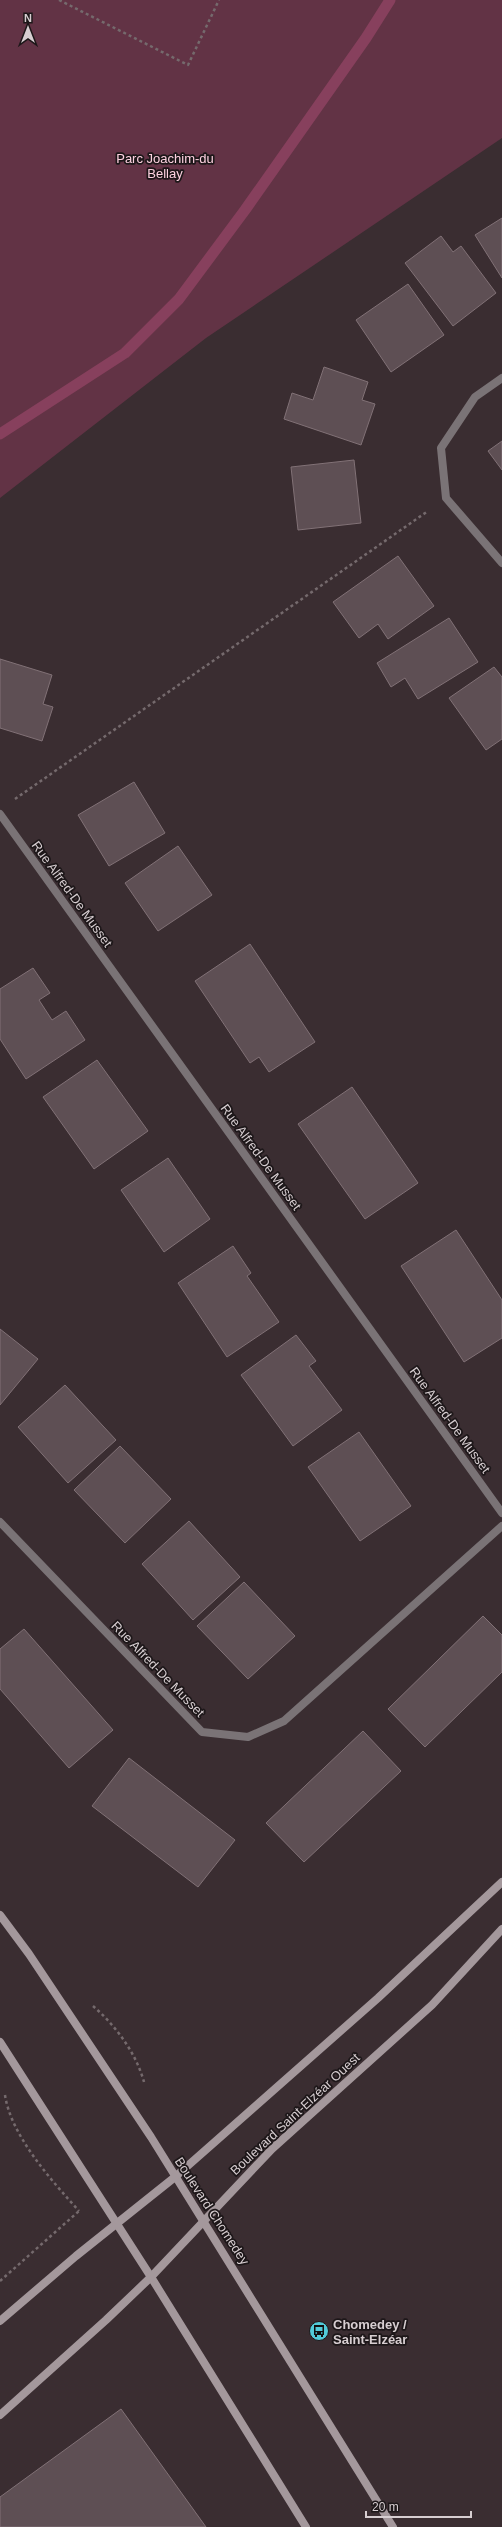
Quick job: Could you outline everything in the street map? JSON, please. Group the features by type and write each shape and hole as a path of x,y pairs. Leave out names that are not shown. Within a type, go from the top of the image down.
{"street":[{"path":"502,378 475,397 441,448 446,498 502,563"},
{"name":"Rue Alfred-De Musset","path":"0,814 502,1513"},
{"name":"Rue Alfred-De Musset","path":"0,1522 202,1732 248,1737 284,1722 502,1526"},
{"path":"0,2321 175,2177 378,1998 502,1882"},
{"name":"Boulevard Chomedey","path":"0,1915 69,2012 203,2220 393,2527"},
{"name":"Boulevard Saint-Elzéar Ouest","path":"0,2415 106,2320 151,2277 203,2220 272,2149 432,2006 502,1929"},
{"path":"0,2042 151,2277 306,2527"}],"path":[{"path":"59,0 188,65 219,0"},
{"path":"13,800 446,498"},
{"path":"111,2021 139,2066"},
{"path":"0,2280 80,2211 50,2179 20,2133"}],"green space":[{"name":"Parc Joachim-du Bellay","path":"0,0 502,0 502,138 206,338 0,498"}],"building":[{"path":"502,218 502,278 475,235"},
{"path":"441,236 453,252 461,246 496,293 453,326 405,263"},
{"path":"408,284 444,335 391,372 356,320"},
{"path":"324,367 368,382 362,400 375,404 361,445 284,419 292,393 313,400"},
{"path":"502,441 502,470 488,451"},
{"path":"354,460 361,523 298,530 291,467"},
{"path":"398,556 434,606 388,639 378,624 359,638 333,602"},
{"path":"449,618 478,662 418,699 405,678 391,687 377,663"},
{"path":"0,659 52,675 43,704 53,707 42,741 0,728"},
{"path":"494,667 502,677 502,739 486,750 449,698"},
{"path":"134,782 165,833 109,866 78,815"},
{"path":"178,846 212,895 158,931 125,883"},
{"path":"250,944 315,1042 269,1072 259,1057 250,1063 195,981"},
{"path":"33,968 50,993 39,1000 52,1020 66,1011 85,1040 26,1079 0,1039 0,989"},
{"path":"97,1060 148,1131 94,1169 43,1097"},
{"path":"352,1087 418,1183 365,1219 298,1124"},
{"path":"168,1158 210,1219 164,1252 121,1190"},
{"path":"456,1230 502,1300 502,1338 464,1362 401,1266"},
{"path":"233,1246 251,1273 247,1276 279,1322 227,1357 178,1283"},
{"path":"0,1329 38,1359 0,1405"},
{"path":"296,1335 316,1361 309,1366 342,1410 293,1446 241,1375"},
{"path":"65,1385 116,1440 68,1483 18,1427"},
{"path":"359,1432 411,1506 360,1541 308,1467"},
{"path":"120,1446 171,1499 125,1543 74,1490"},
{"path":"189,1521 240,1577 193,1620 142,1564"},
{"path":"244,1582 295,1636 248,1679 197,1626"},
{"path":"483,1616 502,1635 502,1672 425,1747 388,1709"},
{"path":"24,1629 113,1730 69,1768 0,1689 0,1649"},
{"path":"363,1731 401,1771 304,1862 266,1823"},
{"path":"129,1758 235,1840 198,1887 92,1806"},
{"path":"121,2409 206,2527 0,2527 0,2497"}],"waterway":[{"path":"0,434 125,353 179,299 245,210 366,38 390,0"}],"place":[{"name":"Chomedey / Saint-Elzéar","path":"319,2331"}]}
